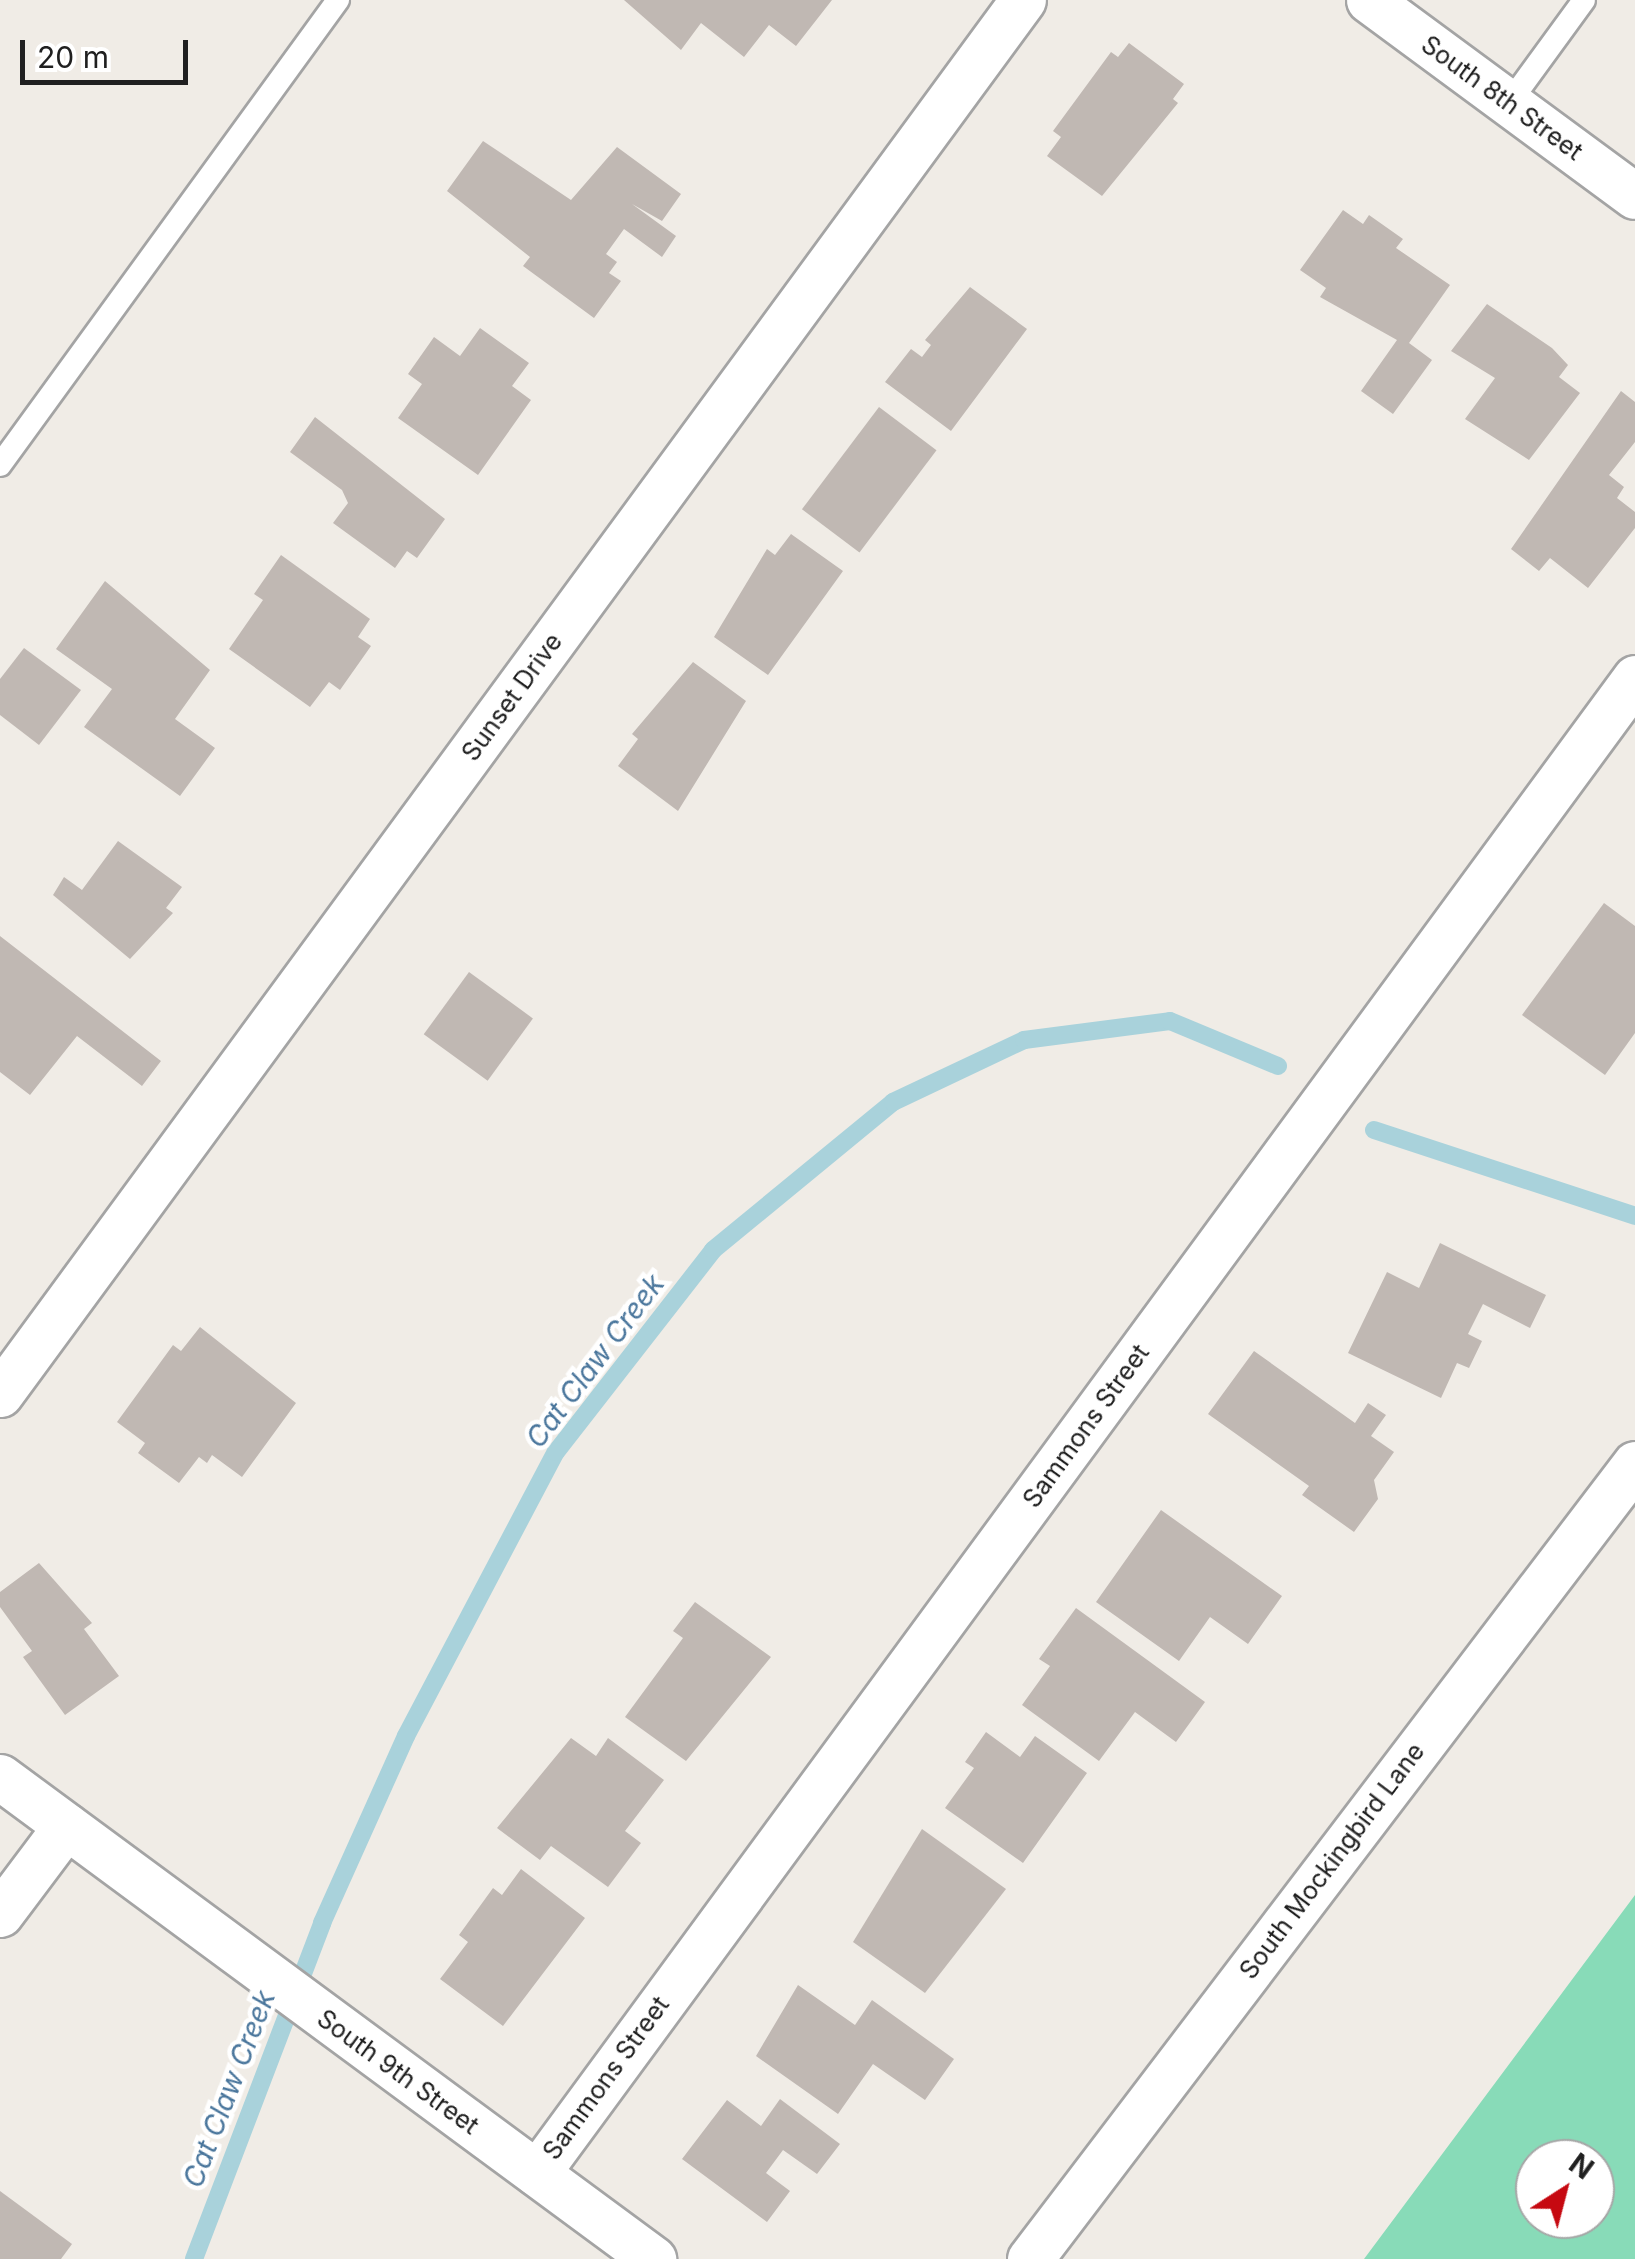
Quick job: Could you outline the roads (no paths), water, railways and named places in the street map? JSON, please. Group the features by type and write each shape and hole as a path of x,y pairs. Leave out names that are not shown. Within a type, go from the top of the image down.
{"street":[{"name":"Sunset Drive","path":"0,1394 1024,0"},
{"name":"South 8th Street","path":"1368,0 1635,196"},
{"name":"Sammons Street","path":"537,2173 1635,678"},
{"name":"South Mockingbird Lane","path":"1030,2259 1635,1464"},
{"name":"South 9th Street","path":"0,1777 653,2259"},
{"path":"0,1914 66,1826"}],"lane":[{"path":"0,465 338,0"},
{"path":"1509,103 1584,0"}],"waterway":[{"name":"Cat Claw Creek","path":"194,2259 322,1923 406,1736 556,1452 713,1250 893,1102 1024,1040 1170,1021 1278,1066"},
{"name":"Cat Claw Creek","path":"1374,1130 1635,1216"}]}
